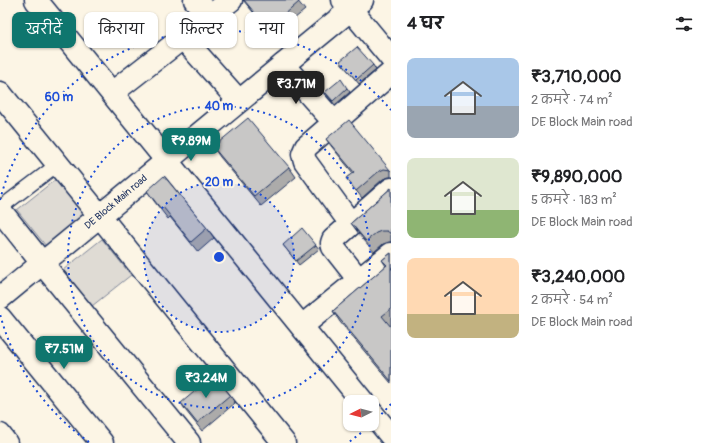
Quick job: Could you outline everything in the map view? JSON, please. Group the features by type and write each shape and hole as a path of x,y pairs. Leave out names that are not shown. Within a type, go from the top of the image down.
{"street":[{"path":"36,0 357,395"},
{"path":"195,0 206,12"},
{"path":"215,12 231,0"},
{"path":"352,3 391,58"},
{"name":"DE Block Main road","path":"0,298 283,65 352,3"},
{"path":"112,93 170,48"},
{"path":"192,48 238,101"},
{"path":"283,65 334,122"},
{"path":"351,224 305,161 303,154 306,147 391,73"},
{"path":"0,93 284,443"},
{"path":"359,280 333,247 333,240 391,189"},
{"path":"0,209 42,264 189,443"},
{"path":"302,326 391,254"},
{"path":"0,318 102,443"},
{"path":"379,421 391,436"},
{"path":"0,436 6,443"}],"lane":[{"path":"0,209 58,164"}],"shaded area":[{"path":"56,179 85,215 46,246 17,210"},
{"path":"102,239 131,275 92,306 63,270"}],"building":[{"path":"244,0 297,0 299,2 288,12 254,12"},
{"path":"357,47 373,65 356,80 340,61"},
{"path":"341,79 347,88 333,101 325,92"},
{"path":"248,118 289,167 254,196 213,147"},
{"path":"349,120 390,170 384,169 378,172 356,191 346,178 354,172 326,139"},
{"path":"164,176 207,228 191,242 163,207 161,209 147,191"},
{"path":"391,188 391,234 387,231 381,231 366,241 351,223"},
{"path":"302,228 316,245 296,261 283,245"},
{"path":"391,253 391,309 382,316 391,327 391,381 333,311 387,265 382,260"},
{"path":"214,375 230,395 197,423 181,403"}]}
